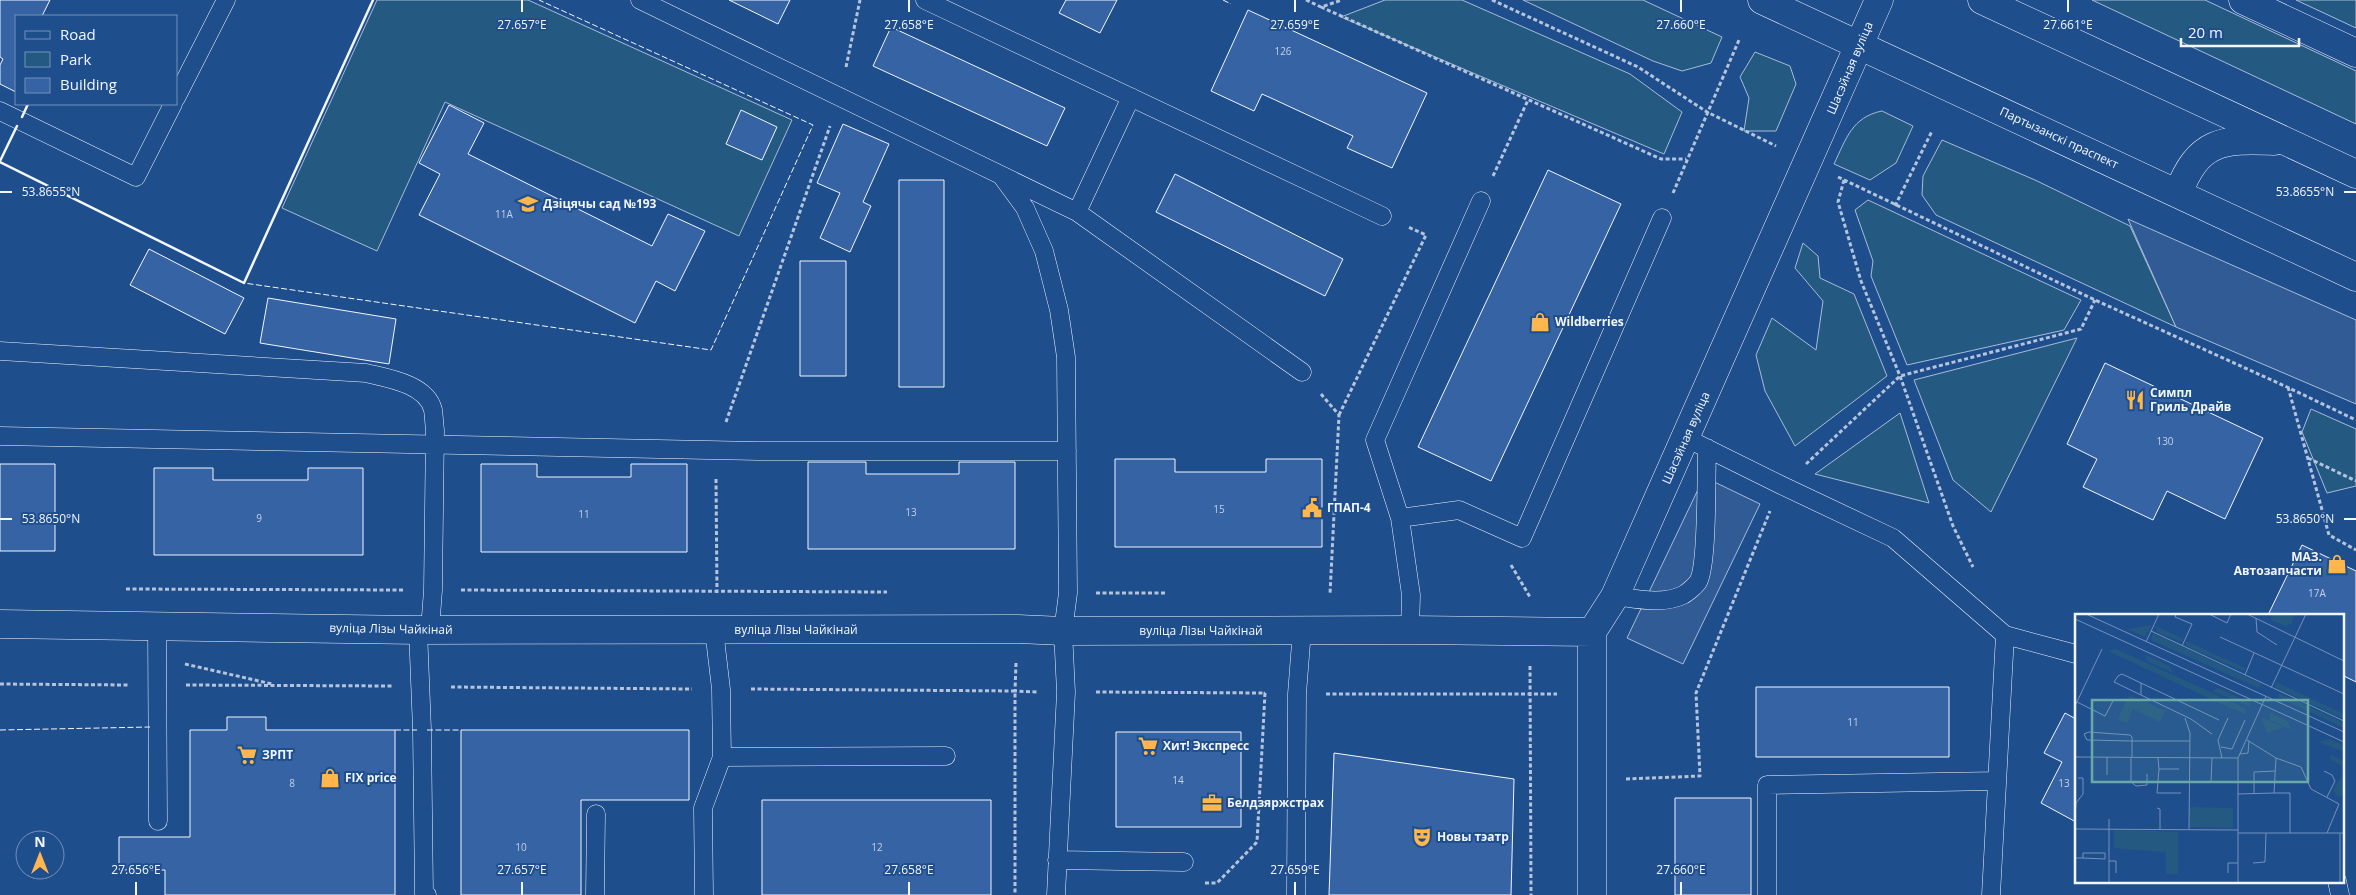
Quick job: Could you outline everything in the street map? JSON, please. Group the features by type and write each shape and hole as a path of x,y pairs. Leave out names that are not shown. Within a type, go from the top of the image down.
{"street":[{"name":"Партызанскі праспект","path":"1762,0 2356,277"},
{"name":"Шасэйная вуліца","path":"1592,632 1615,596 1696,443 1859,44 1879,0"},
{"path":"1982,0 2356,174"},
{"path":"2243,0 2356,53"},
{"path":"2178,194 2185,176 2198,158 2215,144 2234,140 2286,141"},
{"name":"вуліца Лізы Чайкінай","path":"0,624 424,630 1018,628 1063,631 1410,630 1592,632"},
{"path":"1592,632 1592,895"}],"lane":[{"path":"178,94 226,0"},
{"path":"640,0 1077,212 1302,372"},
{"path":"925,0 1382,216"},
{"path":"1077,212 1131,97"},
{"path":"0,111 136,177 172,105"},
{"path":"1001,176 1025,208 1044,251 1059,310 1066,357 1068,593 1063,631 1066,692 1056,895"},
{"path":"1410,630 1411,594 1400,518 1375,440 1481,201"},
{"path":"1400,518 1459,510 1522,538 1662,218"},
{"path":"0,350 366,373 408,384 424,395 433,408 434,446 433,590 424,630 419,687 424,892 427,895"},
{"path":"0,436 434,446 716,450 1067,451"},
{"path":"1615,596 1652,601 1668,599 1684,594 1698,582 1703,563 1696,443 1893,538 2005,635 2075,654"},
{"path":"157,626 158,821"},
{"path":"704,895 703,808 722,757 721,689 714,630"},
{"path":"1296,895 1297,694 1302,630"},
{"path":"1991,895 2005,635"},
{"path":"722,757 946,756"},
{"path":"1767,895 1767,785 1997,782"},
{"path":"595,895 596,814"},
{"path":"1057,860 1184,862"},
{"path":"2337,882 2340,895"}],"path":[{"path":"718,591 716,450 840,96 860,0"},
{"path":"1306,0 1661,159 1686,159"},
{"path":"1321,7 1342,0"},
{"path":"1492,0 1638,67 1707,112 1778,148"},
{"path":"1662,218 1739,40"},
{"path":"1481,201 1528,100"},
{"path":"1895,206 1932,131"},
{"path":"1830,174 2095,300 2288,387 2356,420"},
{"path":"1844,180 1838,202 1861,282 1900,376 1953,526 1973,568"},
{"path":"1330,594 1340,415 1426,235 1382,216"},
{"path":"1626,770 1626,780 1700,776 1696,693 1781,485 1900,376 2081,329 2095,300"},
{"path":"1302,372 1340,415"},
{"path":"2288,387 2329,535 2356,550"},
{"path":"2308,458 2356,481"},
{"path":"118,588 894,592"},
{"path":"1068,593 1175,594"},
{"path":"1320,594 1339,594"},
{"path":"1520,595 1530,595"},
{"path":"1015,895 1015,691 1018,628"},
{"path":"0,684 1297,694 1529,693 1531,895"},
{"path":"1198,882 1217,883 1257,842 1264,693"}],"green space":[{"path":"377,0 528,0 792,120 739,236 445,102 377,251 282,208"},
{"path":"1385,0 1462,0 1630,74 1682,112 1664,154 1341,17"},
{"path":"1523,0 1643,0 1722,37 1711,63 1682,71 1653,61"},
{"path":"2092,0 2205,0 2356,71 2356,124"},
{"path":"2296,0 2356,0 2356,28"},
{"path":"1755,52 1790,66 1796,84 1776,131 1744,131 1749,98 1740,77"},
{"path":"1882,111 1913,126 1896,163 1870,180 1834,164 1851,130 1864,118"},
{"path":"1942,140 2035,180 2130,226 2176,327 1936,215 1922,195 1923,176"},
{"path":"1868,200 2081,300 2064,330 1907,365 1871,276 1873,261 1855,210"},
{"path":"1803,243 1818,256 1820,278 1854,294 1887,376 1795,446 1765,391 1756,355 1772,318 1816,350 1823,301 1795,268"},
{"path":"2077,338 1991,512 1953,480 1914,380"},
{"path":"2311,409 2356,429 2356,486 2327,493 2302,432"},
{"path":"1900,413 1929,503 1815,474"}],"shaded area":[{"path":"2128,219 2356,320 2356,404 2176,327"},
{"path":"1704,477 1760,504 1683,664 1627,638"}],"building":[{"path":"0,0 50,0 42,15 15,15 15,92 0,84 0,65 3,59 0,57"},
{"path":"729,0 790,0 778,24"},
{"path":"1066,0 1117,0 1100,33 1059,13"},
{"path":"1248,10 1427,93 1392,168 1347,148 1353,136 1262,94 1254,111 1211,91"},
{"path":"891,27 1065,108 1047,146 873,66"},
{"path":"449,105 484,123 468,154 652,246 668,214 705,231 675,291 656,281 635,323 419,215 440,174 419,163"},
{"path":"741,110 777,127 762,160 726,144"},
{"path":"843,124 889,144 863,202 871,206 850,252 820,238 840,193 817,183"},
{"path":"1548,170 1621,204 1491,481 1418,447"},
{"path":"1175,174 1343,259 1325,296 1156,212"},
{"path":"899,180 944,180 944,387 899,387"},
{"path":"149,249 244,298 225,334 130,285"},
{"path":"800,261 846,261 846,376 800,376"},
{"path":"268,298 396,319 389,364 260,343"},
{"path":"2105,363 2263,438 2225,519 2167,491 2153,520 2083,487 2097,459 2067,444"},
{"path":"1115,459 1175,459 1175,472 1266,472 1266,459 1322,459 1322,547 1115,547"},
{"path":"808,462 866,462 866,474 959,474 959,462 1015,462 1015,549 808,549"},
{"path":"0,464 55,464 55,551 0,551"},
{"path":"481,464 537,464 537,477 631,477 631,464 687,464 687,552 481,552"},
{"path":"154,468 213,468 213,480 308,480 308,468 363,468 363,555 154,555"},
{"path":"2302,545 2356,571 2356,682 2344,676 2344,614 2268,614"},
{"path":"1756,687 1949,687 1949,757 1756,757"},
{"path":"2065,713 2075,718 2075,821 2041,803 2062,762 2044,753"},
{"path":"227,717 266,717 266,730 395,730 395,895 165,895 165,870 119,870 119,837 190,837 190,730 227,730"},
{"path":"461,730 689,730 689,800 581,800 581,895 461,895"},
{"path":"1116,732 1241,732 1241,827 1116,827"},
{"name":"Новы тэатр","path":"1334,753 1514,779 1511,895 1329,895"},
{"path":"1675,798 1751,798 1751,895 1675,895"},
{"path":"762,800 991,800 991,895 762,895"}],"fence":[{"path":"373,0 244,283 711,350 813,125 539,0"},
{"path":"1223,0 1231,4"},
{"path":"0,730 150,727"},
{"path":"395,730 417,730"},
{"path":"427,730 461,730"}],"wall":[{"path":"0,162 244,283 373,0"},
{"path":"22,117 28,105"},
{"path":"0,161 17,126"}],"place":[{"name":"Дзіцячы сад №193","path":"528,204"},
{"name":"Wildberries","path":"1540,322"},
{"name":"Симпл Гриль Драйв","path":"2135,400"},
{"name":"ГПАП-4","path":"1312,508"},
{"name":"МАЗ. Автозапчасти","path":"2337,564"},
{"name":"Хит! Экспресс","path":"1148,746"},
{"name":"ЗРПТ","path":"247,755"},
{"name":"FIX price","path":"330,778"},
{"name":"Белдзяржстрах","path":"1212,803"},
{"name":"Новы тэатр","path":"1422,837"}]}
